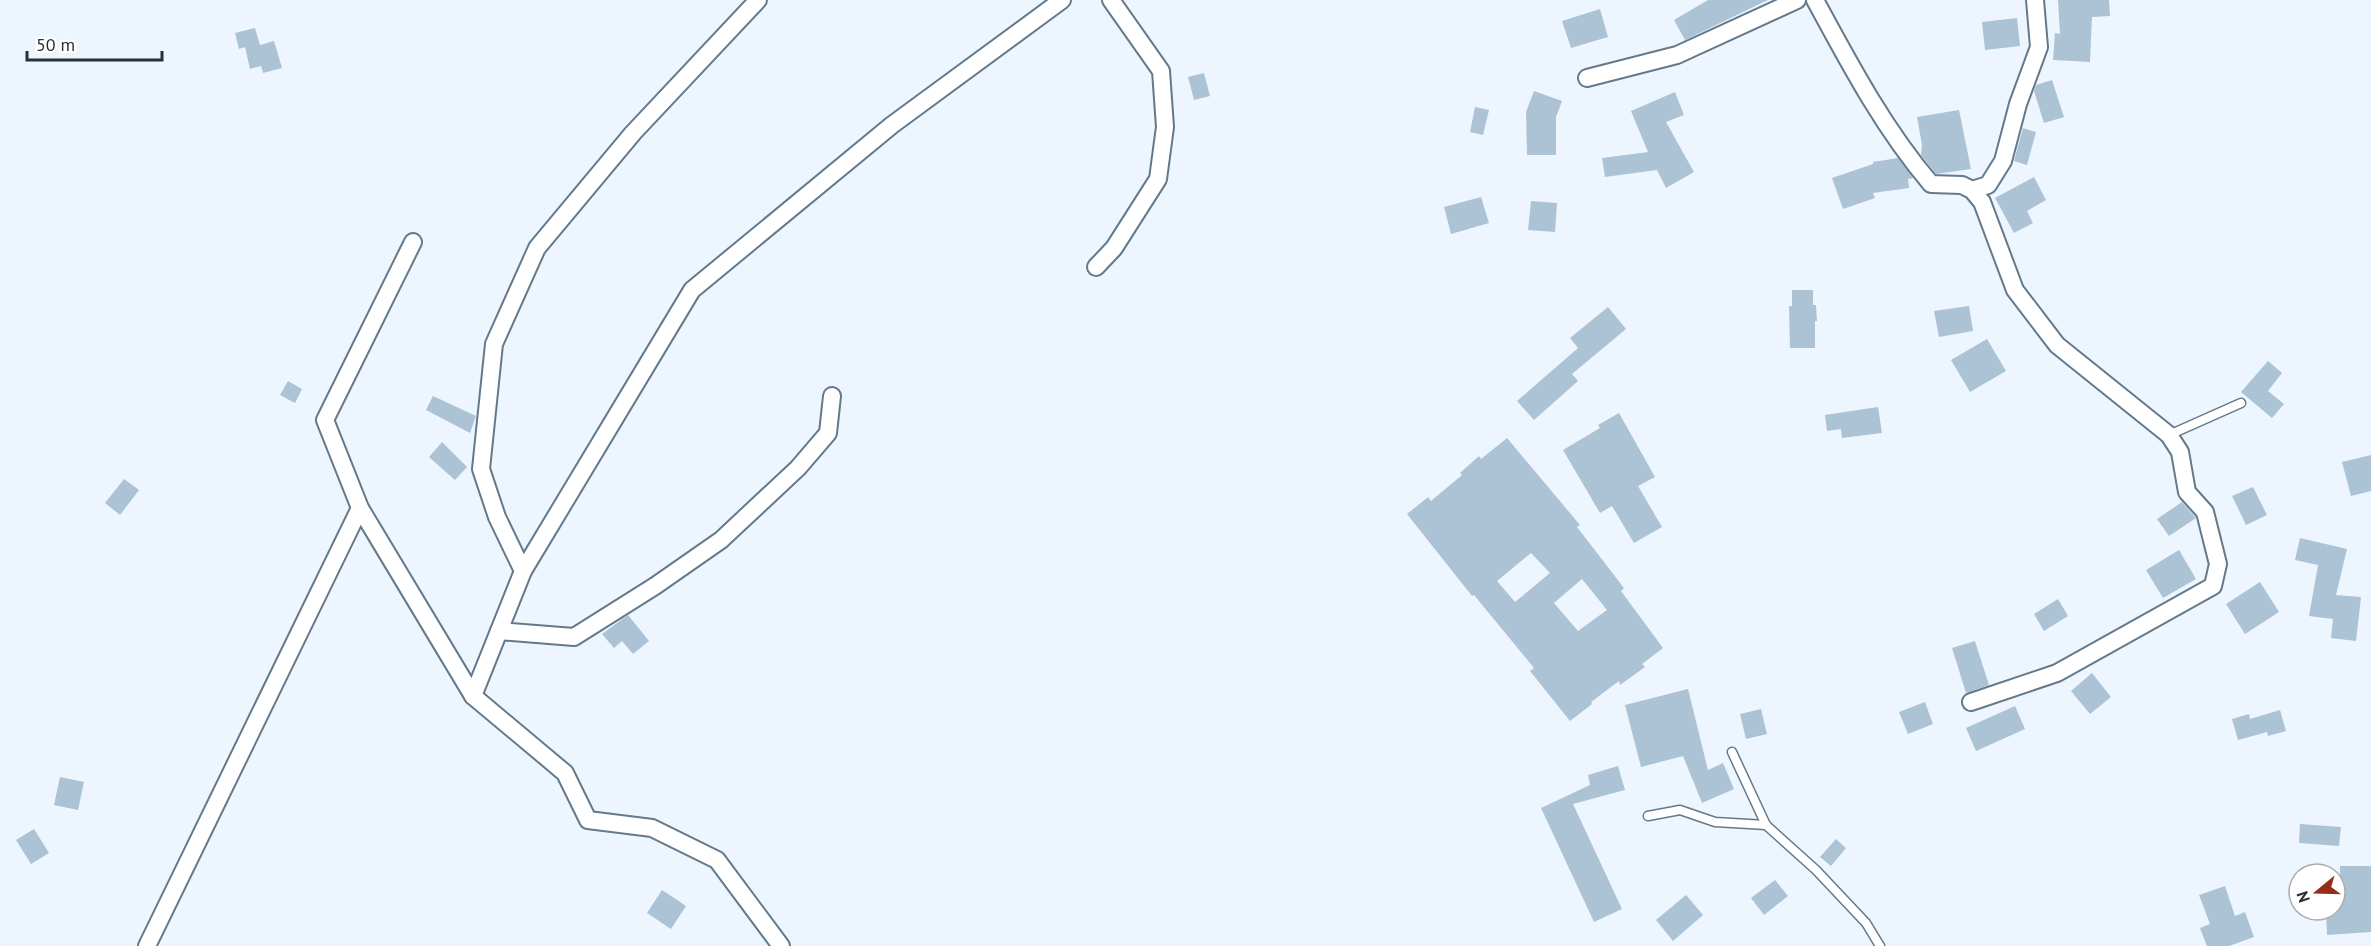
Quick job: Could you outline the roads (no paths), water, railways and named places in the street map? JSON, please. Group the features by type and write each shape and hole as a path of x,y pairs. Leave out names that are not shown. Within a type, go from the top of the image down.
{"street":[{"path":"523,571 497,517 481,469 494,344 537,248 633,133 758,0"},
{"path":"473,696 523,571 692,290 892,125 1062,0"},
{"path":"1096,267 1114,248 1158,179 1165,127 1161,71 1111,0"},
{"path":"1587,78 1677,55 1797,0"},
{"path":"1815,0 1877,109 1915,166 1931,184 1962,185 1972,190 1982,202 2015,290 2057,345 2169,435 2180,452 2187,492 2205,512 2218,564 2213,586 2057,673 1971,702"},
{"path":"1972,190 1988,185 2003,161 2018,104 2039,47 2035,0"},
{"path":"413,242 325,420 360,508 473,696 565,773 588,820 652,828 717,860 781,946"},
{"path":"499,631 574,637 721,540 798,468 828,433 832,396"},
{"path":"147,946 360,508"}],"lane":[{"path":"2169,435 2241,403"},
{"path":"1732,752 1766,825 1816,870 1866,922 1880,946"},
{"path":"1648,816 1680,810 1716,822 1766,825"}]}
